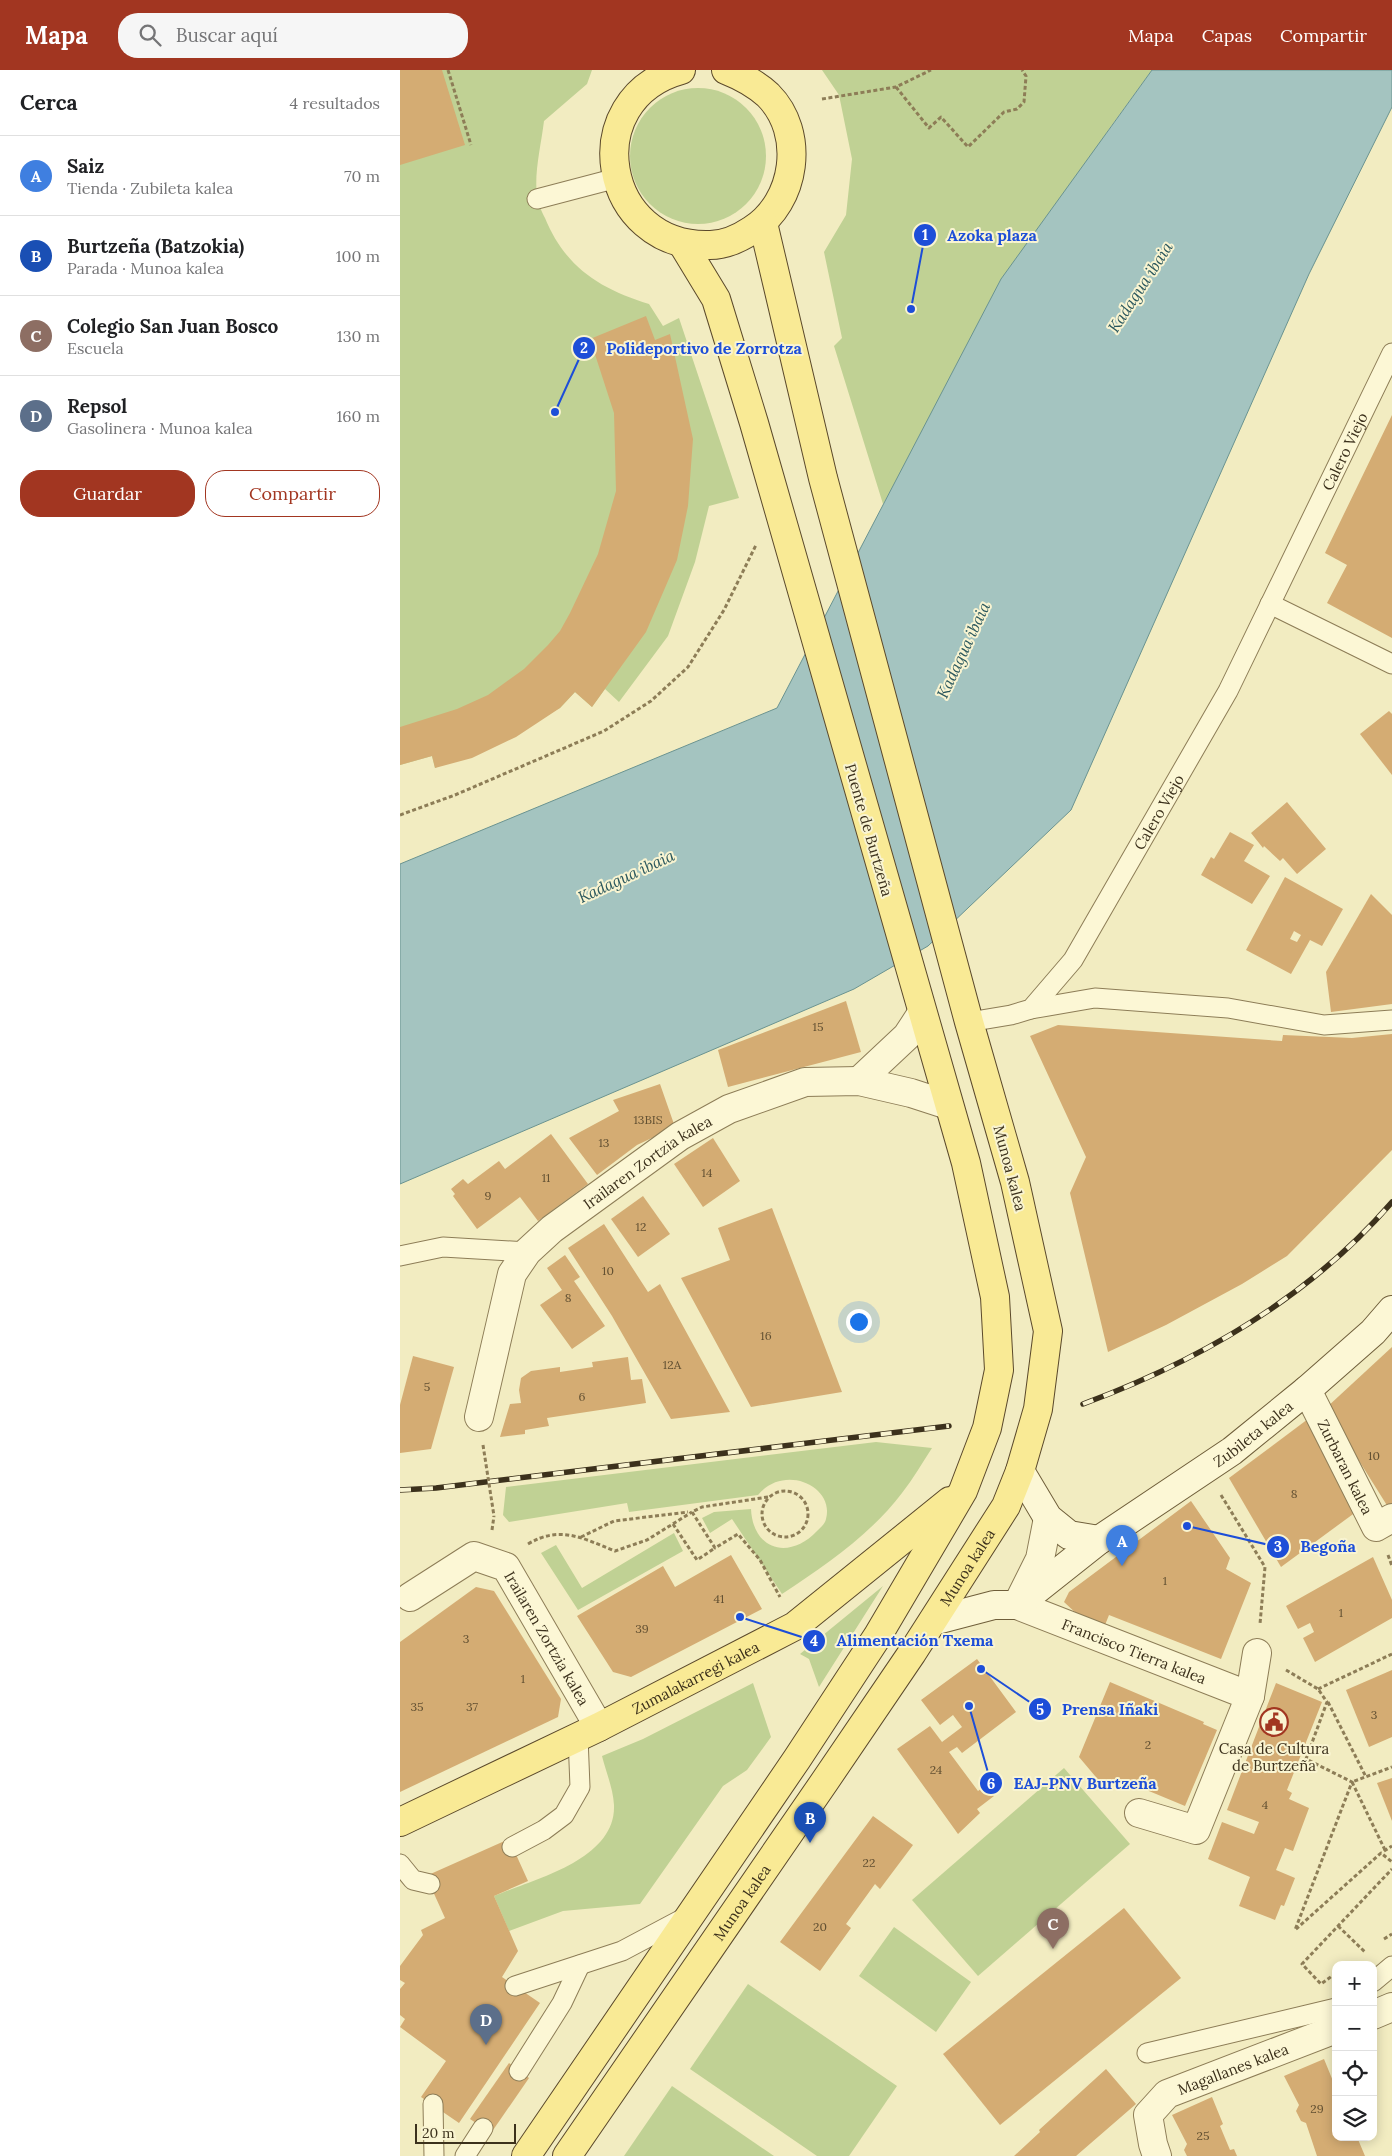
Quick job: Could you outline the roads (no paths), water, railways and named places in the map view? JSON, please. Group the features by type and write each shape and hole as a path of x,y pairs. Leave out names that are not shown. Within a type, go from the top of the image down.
{"main road":[{"path":"669,72 641,90 625,112 615,138 614,165 620,192 636,215 657,233 682,243 711,245 739,238 763,223 781,201 790,174 792,146 784,119 769,96 746,78 726,70"},
{"path":"763,223 837,531 966,1012"},
{"name":"Puente de Burtzeña","path":"682,243 716,299 754,423 790,556 948,1105"},
{"name":"Munoa kalea","path":"568,2156 933,1621 1006,1506 1020,1471 1038,1408 1048,1331 1015,1182 966,1012"},
{"path":"526,2156 797,1759 877,1637 963,1491 987,1428 999,1370 996,1297 966,1163 948,1105"},
{"name":"Zumalakarregi kalea","path":"400,1822 589,1732 796,1626 963,1491"}],"street":[{"path":"859,1080 907,1036 922,1013"},
{"name":"Irailaren Zortzia kalea","path":"479,1417 512,1274 527,1252 552,1229 680,1136 729,1109 805,1082 859,1080 911,1093 948,1105"},
{"name":"Zubileta kalea","path":"1017,1605 1099,1540 1232,1451 1307,1390 1373,1332 1392,1310"},
{"name":"Zurbaran kalea","path":"1307,1390 1376,1527 1392,1518"},
{"path":"1020,1471 1048,1518 1069,1535 1099,1540"},
{"path":"933,1621 994,1605 1017,1605 1040,1559 1048,1518"},
{"name":"Irailaren Zortzia kalea","path":"410,1597 474,1556 506,1567 589,1732"},
{"name":"Francisco Tierra kalea","path":"1017,1605 1250,1696"},
{"path":"1139,1813 1196,1830 1250,1696 1257,1653"},
{"path":"1377,2013 1392,2007"},
{"name":"Magallanes kalea","path":"1157,2156 1148,2115 1167,2094 1332,2031"}],"lane":[{"path":"537,199 617,178"},
{"name":"Calero Viejo","path":"1031,1009 1073,960 1228,691 1392,353"},
{"path":"1270,604 1392,664"},
{"path":"966,1012 1011,1015 1031,1009 1095,998 1228,1008 1324,1025 1392,1020"},
{"path":"400,1256 443,1247 527,1252"},
{"path":"512,1847 544,1830 564,1815 580,1787 589,1732"},
{"path":"400,1864 413,1880 430,1884"},
{"path":"515,1986 622,1951 689,1915"},
{"path":"519,2071 562,2003 580,1965"},
{"path":"1377,1979 1392,1966"},
{"path":"1147,2053 1332,2009"},
{"path":"433,2104 434,2156"},
{"path":"465,2156 483,2128"}],"water":[{"name":"Kadagua ibaia","path":"1152,70 1392,70 1392,107 1309,274 1071,810 928,946 854,989 400,1184 400,864 777,708 1001,279"}],"railway":[{"path":"1083,1404 1169,1368 1250,1322 1289,1296 1325,1268 1360,1236 1392,1202"},
{"path":"400,1490 436,1488 949,1426"}],"place":[{"name":"Azoka plaza","path":"911,309"},
{"name":"Polideportivo de Zorrotza","path":"555,412"},
{"name":"Begoña","path":"1187,1526"},
{"name":"Saiz","path":"1122,1566"},
{"name":"Alimentación Txema","path":"740,1617"},
{"name":"Prensa Iñaki","path":"981,1669"},
{"name":"EAJ-PNV Burtzeña","path":"969,1706"},
{"name":"Casa de Cultura de Burtzeña","path":"1274,1722"},
{"name":"Burtzeña (Batzokia)","path":"810,1843"},
{"name":"Colegio San Juan Bosco","path":"1053,1949"},
{"name":"Repsol","path":"486,2045"}]}
